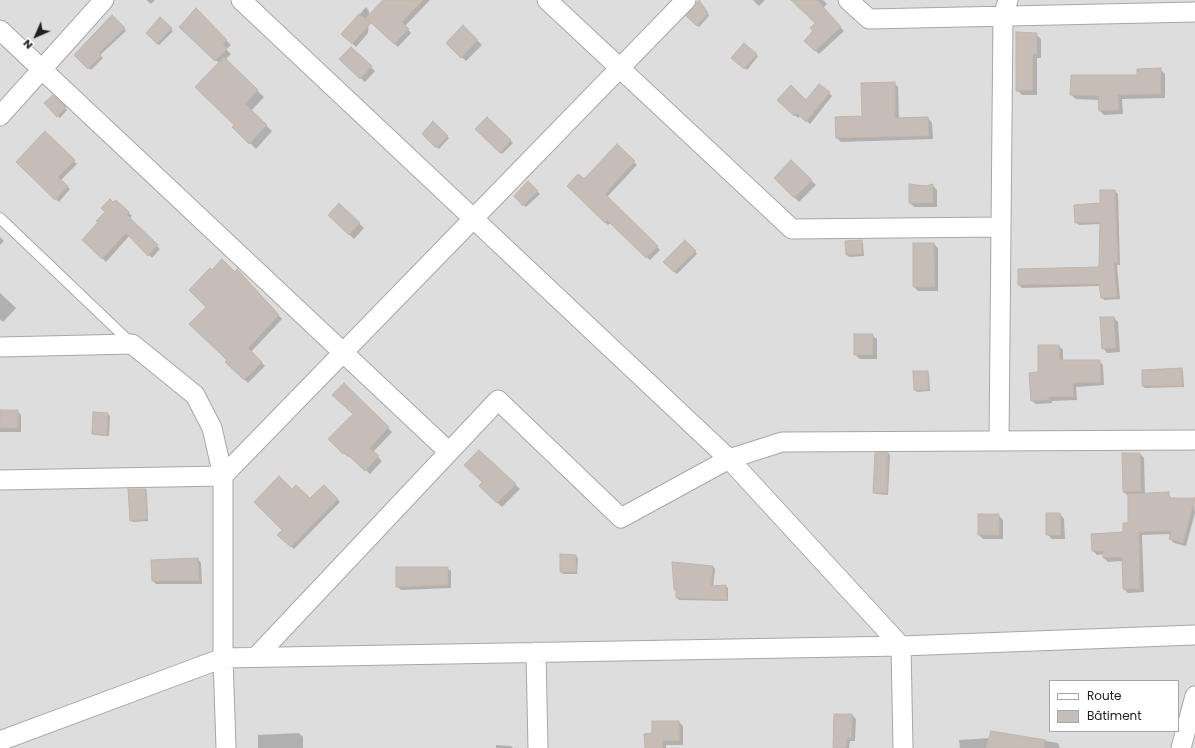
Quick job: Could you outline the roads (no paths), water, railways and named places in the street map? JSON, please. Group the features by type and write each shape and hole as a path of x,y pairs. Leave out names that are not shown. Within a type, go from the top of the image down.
{"street":[{"path":"0,116 104,0"},
{"path":"547,0 792,229 1001,226"},
{"path":"0,480 223,476 686,0"},
{"path":"848,0 869,19 1006,8 1195,12"},
{"path":"244,1 473,219 729,459 901,646 903,748"},
{"path":"999,441 1001,226 1006,8"},
{"path":"0,30 449,452"},
{"path":"0,348 132,344 194,395 212,428 223,476 223,658 226,748"},
{"path":"256,657 498,400 621,518 729,459 782,442 1195,440"},
{"path":"0,741 223,658 901,646 1195,635"},
{"path":"536,652 538,748"},
{"path":"1181,748 1195,696"}],"lane":[{"path":"0,218 132,344"}]}
